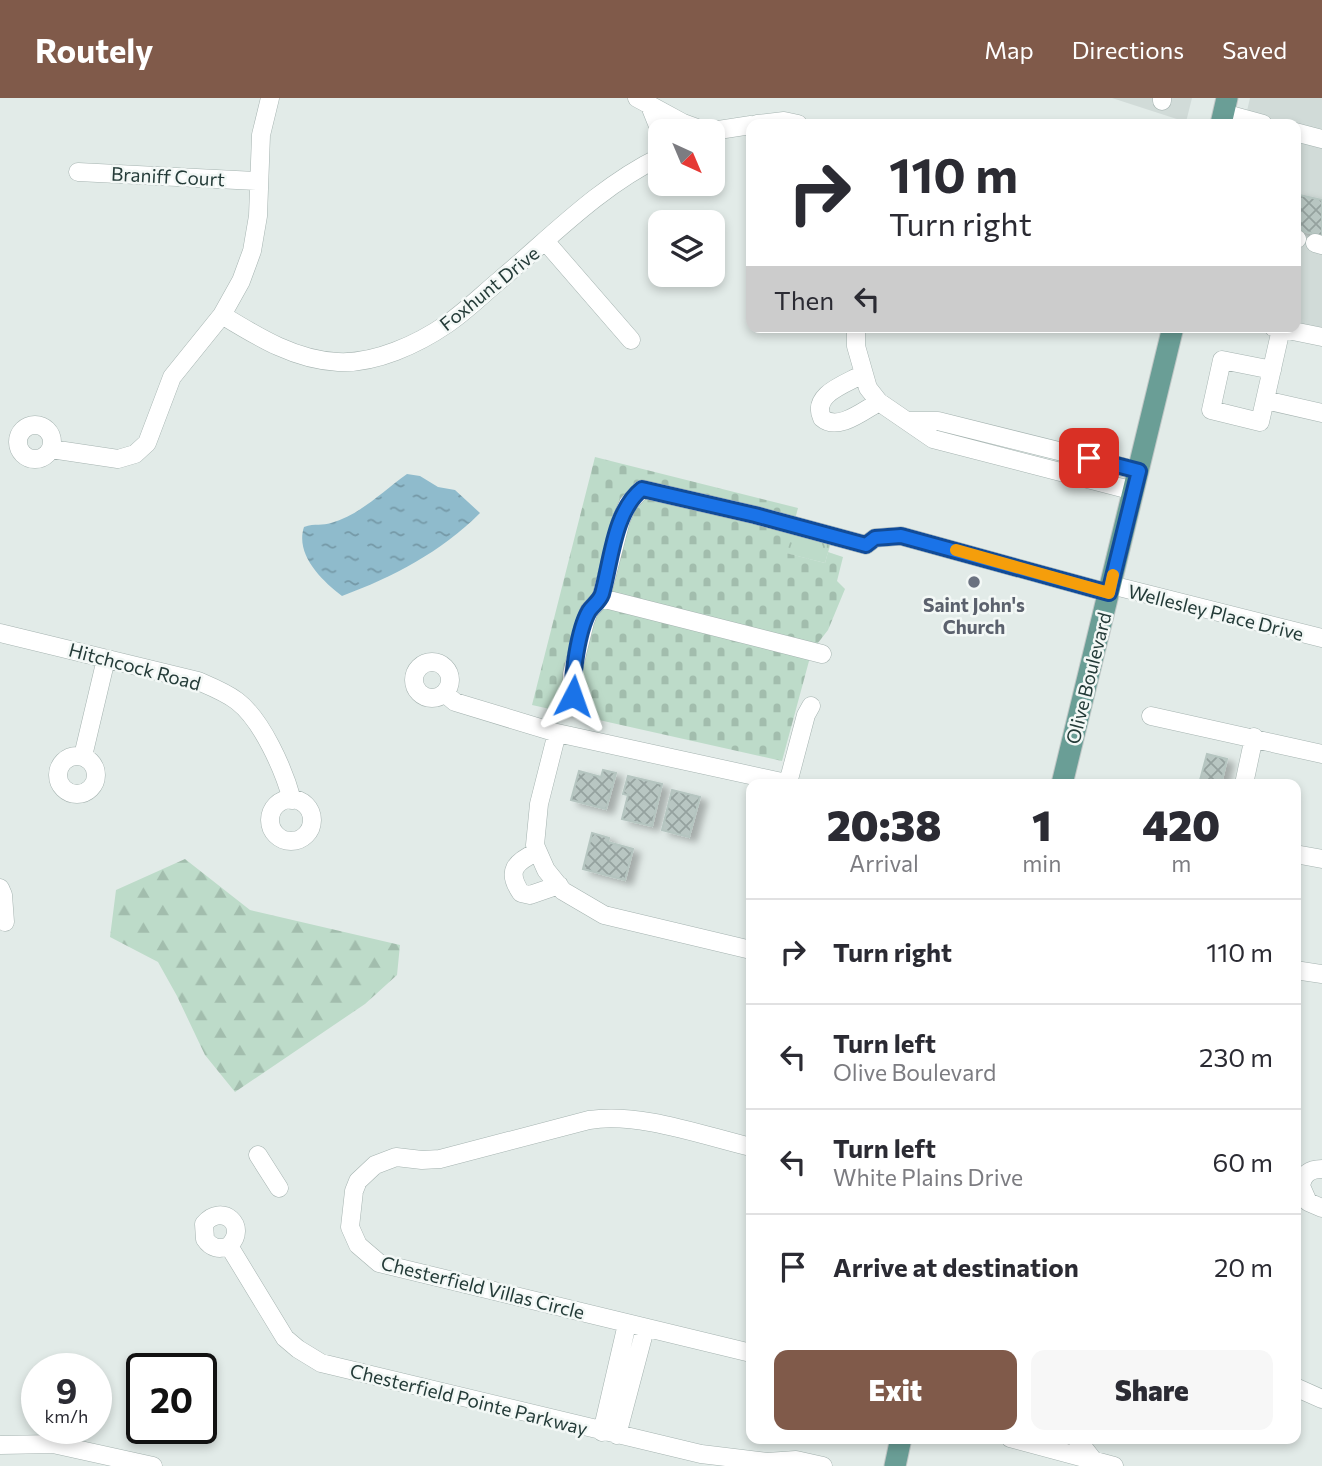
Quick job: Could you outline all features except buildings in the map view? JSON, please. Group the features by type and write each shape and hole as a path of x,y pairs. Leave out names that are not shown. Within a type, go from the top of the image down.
{"main road":[{"name":"Olive Boulevard","path":"1063,779 1172,333"},
{"path":"895,1466 900,1444"}],"street":[{"path":"51,449 118,459 135,454 148,443 172,377 222,315 241,281 252,251 258,216 261,135 270,98"},
{"path":"644,102 653,119"},
{"path":"644,102 676,119"},
{"path":"1224,112 1247,119"},
{"path":"725,129 746,126"},
{"path":"1301,134 1322,139"},
{"name":"Foxhunt Drive","path":"222,315 267,342 304,356 340,363 368,359 412,344 448,324 625,177 648,164"},
{"name":"Braniff Court","path":"78,172 258,181"},
{"path":"546,242 631,340"},
{"path":"856,333 856,346 868,388 880,402 933,439 1137,481"},
{"path":"1272,370 1222,360 1211,410 1259,422 1272,370 1276,333"},
{"path":"1301,333 1322,337"},
{"path":"863,374 823,398 819,406 822,418 831,424 839,424 880,402"},
{"path":"1265,400 1322,413"},
{"name":"Wellesley Place Drive","path":"601,598 621,520 628,503 642,489 755,515 866,545 875,538 901,536 1110,589 1322,638"},
{"path":"581,710 573,696 572,674 589,611 601,598 822,654"},
{"name":"Hitchcock Road","path":"0,633 198,681 221,690 239,703 253,719 287,780 292,800"},
{"path":"83,756 106,659"},
{"path":"444,693 455,702 558,733 771,779"},
{"path":"791,779 806,715 811,706"},
{"path":"1151,716 1322,754"},
{"path":"558,733 539,804 537,852 546,870 563,891 604,915 746,949"},
{"path":"1245,779 1254,737"},
{"path":"537,852 523,858 515,866 512,875 515,884 521,893 530,895 559,886"},
{"path":"1301,857 1322,859"},
{"path":"0,888 5,922"},
{"path":"1301,971 1322,974"},
{"name":"Chesterfield Villas Circle","path":"746,1146 631,1118 609,1117 440,1159 386,1159 358,1181 354,1191 350,1227 353,1237 365,1253 379,1263 746,1352"},
{"path":"258,1155 279,1188"},
{"path":"1301,1176 1312,1170 1322,1169"},
{"path":"1301,1186 1308,1202 1322,1208"},
{"name":"Chesterfield Pointe Parkway","path":"229,1246 285,1338 321,1363 701,1454 770,1464 796,1460 823,1466"},
{"path":"610,1434 627,1324"},
{"path":"610,1434 645,1329"},
{"path":"1301,1390 1322,1399"},
{"path":"0,1445 53,1444 108,1461 153,1466"},
{"path":"1032,1444 1114,1466"},
{"path":"1081,1444 1094,1461"}],"shaded area":[{"path":"1112,98 1192,98 1187,119 1177,119"},
{"path":"1250,98 1322,98 1322,330 1301,325 1301,119 1245,119"}],"green space":[{"path":"595,457 798,508 786,553 825,563 828,552 843,557 837,581 845,589 828,630 814,648 809,661 782,761 532,705"},
{"path":"791,532 831,542 825,563 785,553"},
{"path":"185,859 250,910 400,945 397,975 365,1004 235,1092 205,1055 158,962 110,937 116,890"}],"water":[{"path":"407,474 420,476 438,487 455,490 480,513 449,540 416,562 342,596 312,566 303,547 304,527 328,524 352,514"}],"slow traffic":[{"path":"956,550 1109,593 1113,575"}],"place":[{"name":"Saint John's Church","path":"974,582"}],"route":[{"path":"573,696 572,674 585,622 589,611 601,598 628,503 642,489 755,515 866,545 875,538 901,536 1109,593 1139,471 1089,458"}]}
